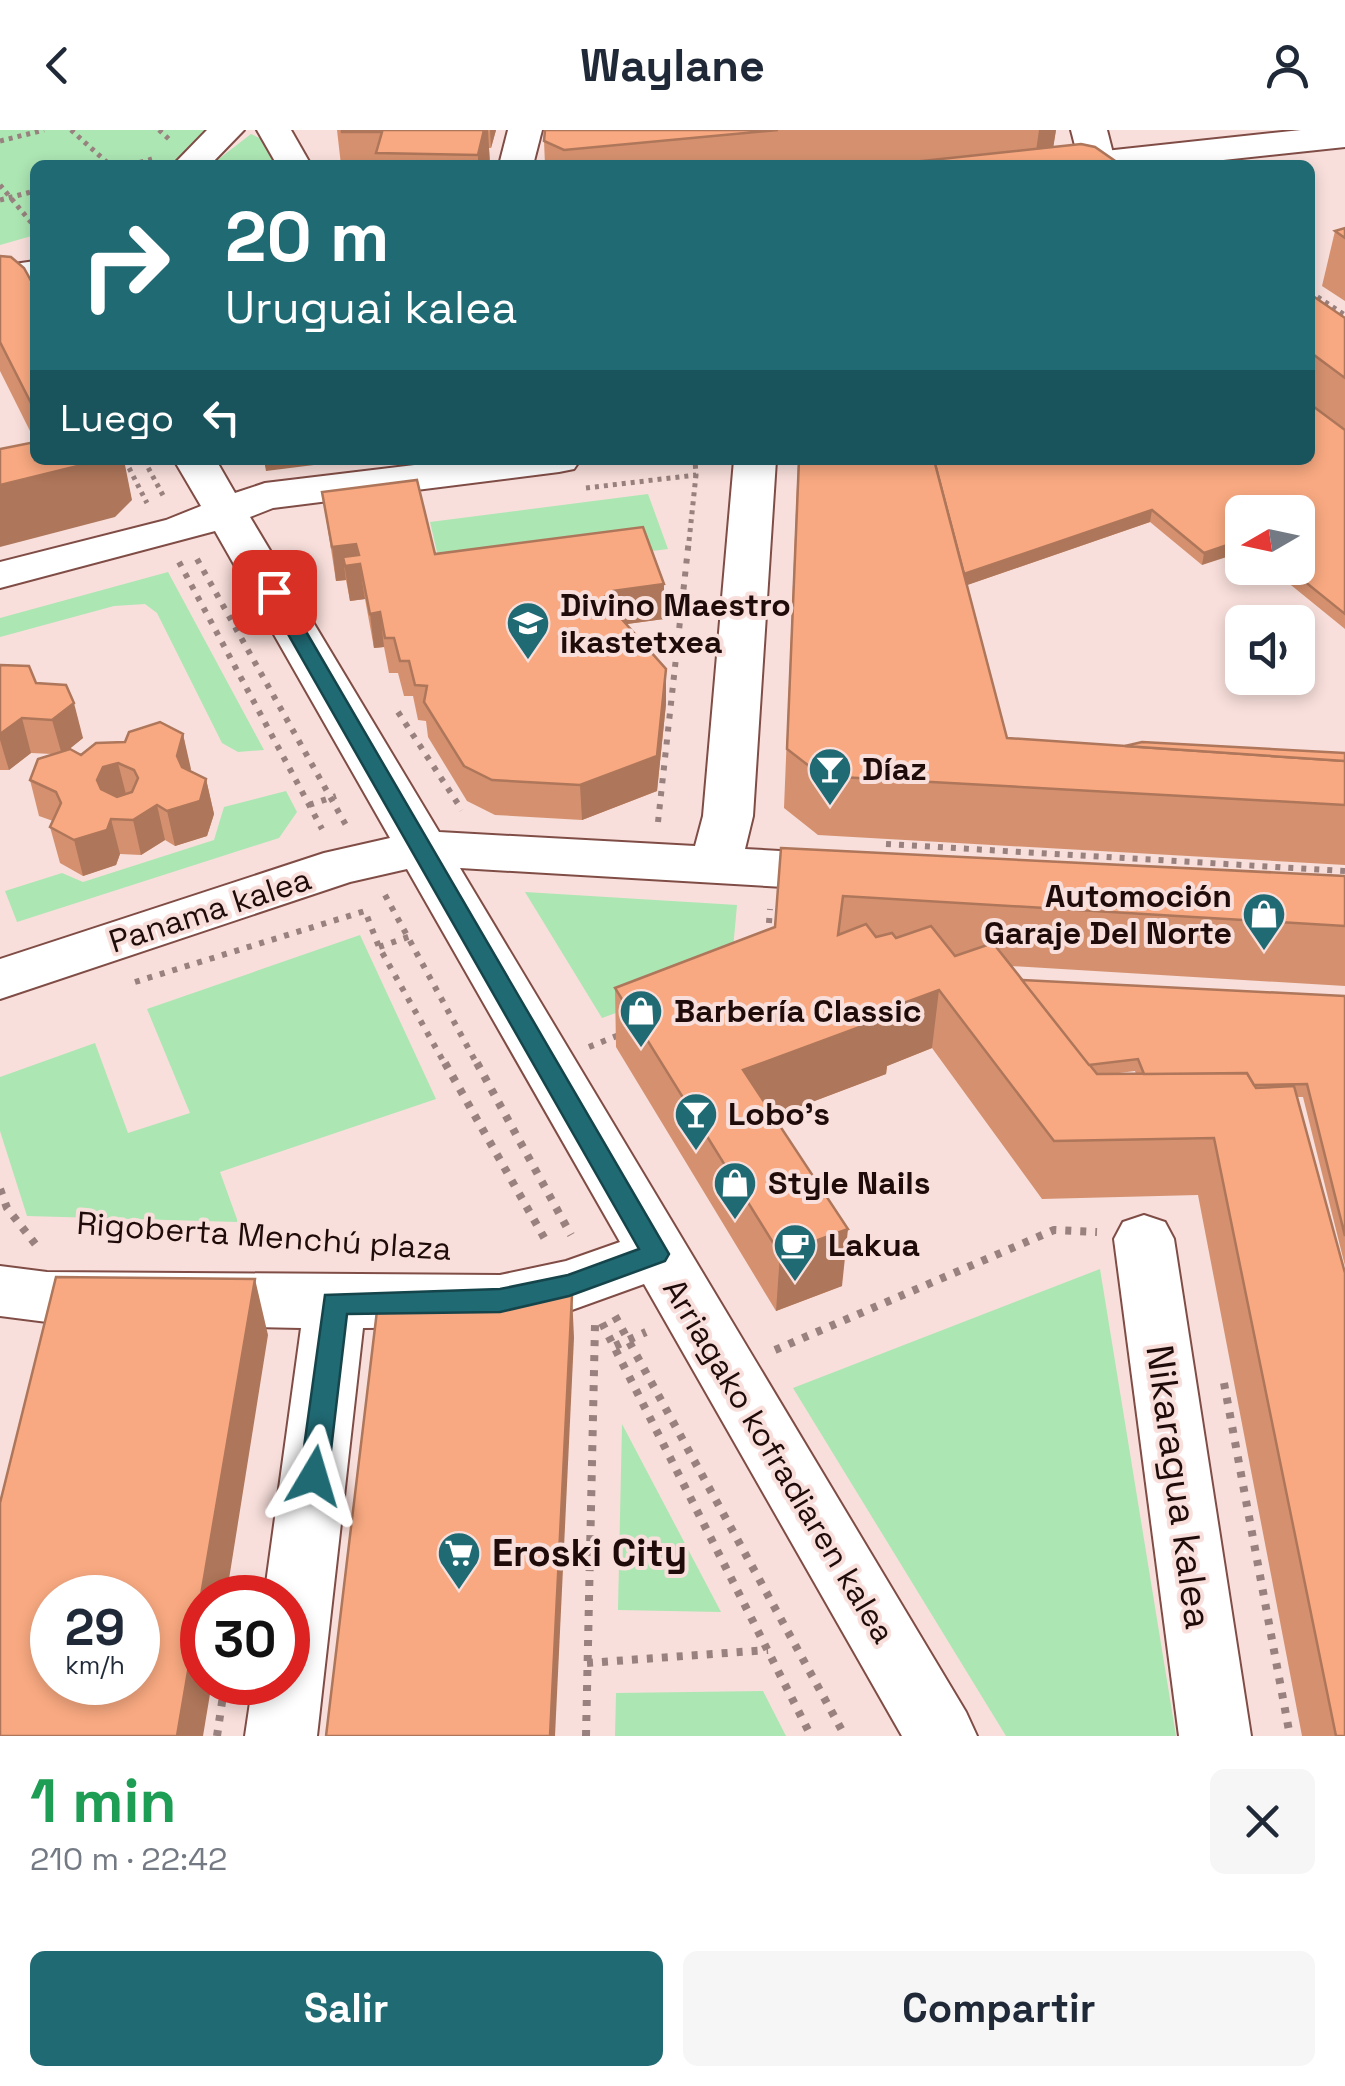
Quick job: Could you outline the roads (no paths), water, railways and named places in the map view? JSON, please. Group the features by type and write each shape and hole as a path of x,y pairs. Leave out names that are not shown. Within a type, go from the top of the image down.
{"main road":[{"path":"1090,156 1345,136"},
{"path":"1291,160 1345,154"}],"street":[{"path":"195,160 227,130"},
{"path":"274,130 291,160"},
{"path":"517,160 525,130"},
{"name":"Arriagako kofradiaren kalea","path":"195,465 191,524 421,848 941,1736"},
{"path":"0,575 191,524 292,492 517,465"},
{"path":"715,866 728,816 755,465"},
{"name":"Panama kalea","path":"0,979 344,845 774,868 883,859"},
{"name":"Nikaragua kalea","path":"1144,1239 1215,1736"},
{"path":"0,1292 47,1297 335,1303 500,1300 591,1311 656,1254"},
{"path":"281,1736 335,1303"}],"place":[{"name":"Divino Maestro ikastetxea","path":"528,661"},
{"name":"Díaz","path":"830,807"},
{"name":"Automoción Garaje Del Norte","path":"1264,952"},
{"name":"Barbería Classic","path":"641,1049"},
{"name":"Lobo's","path":"696,1152"},
{"name":"Style Nails","path":"735,1221"},
{"name":"Lakua","path":"795,1283"},
{"name":"Eroski City","path":"459,1591"}]}
